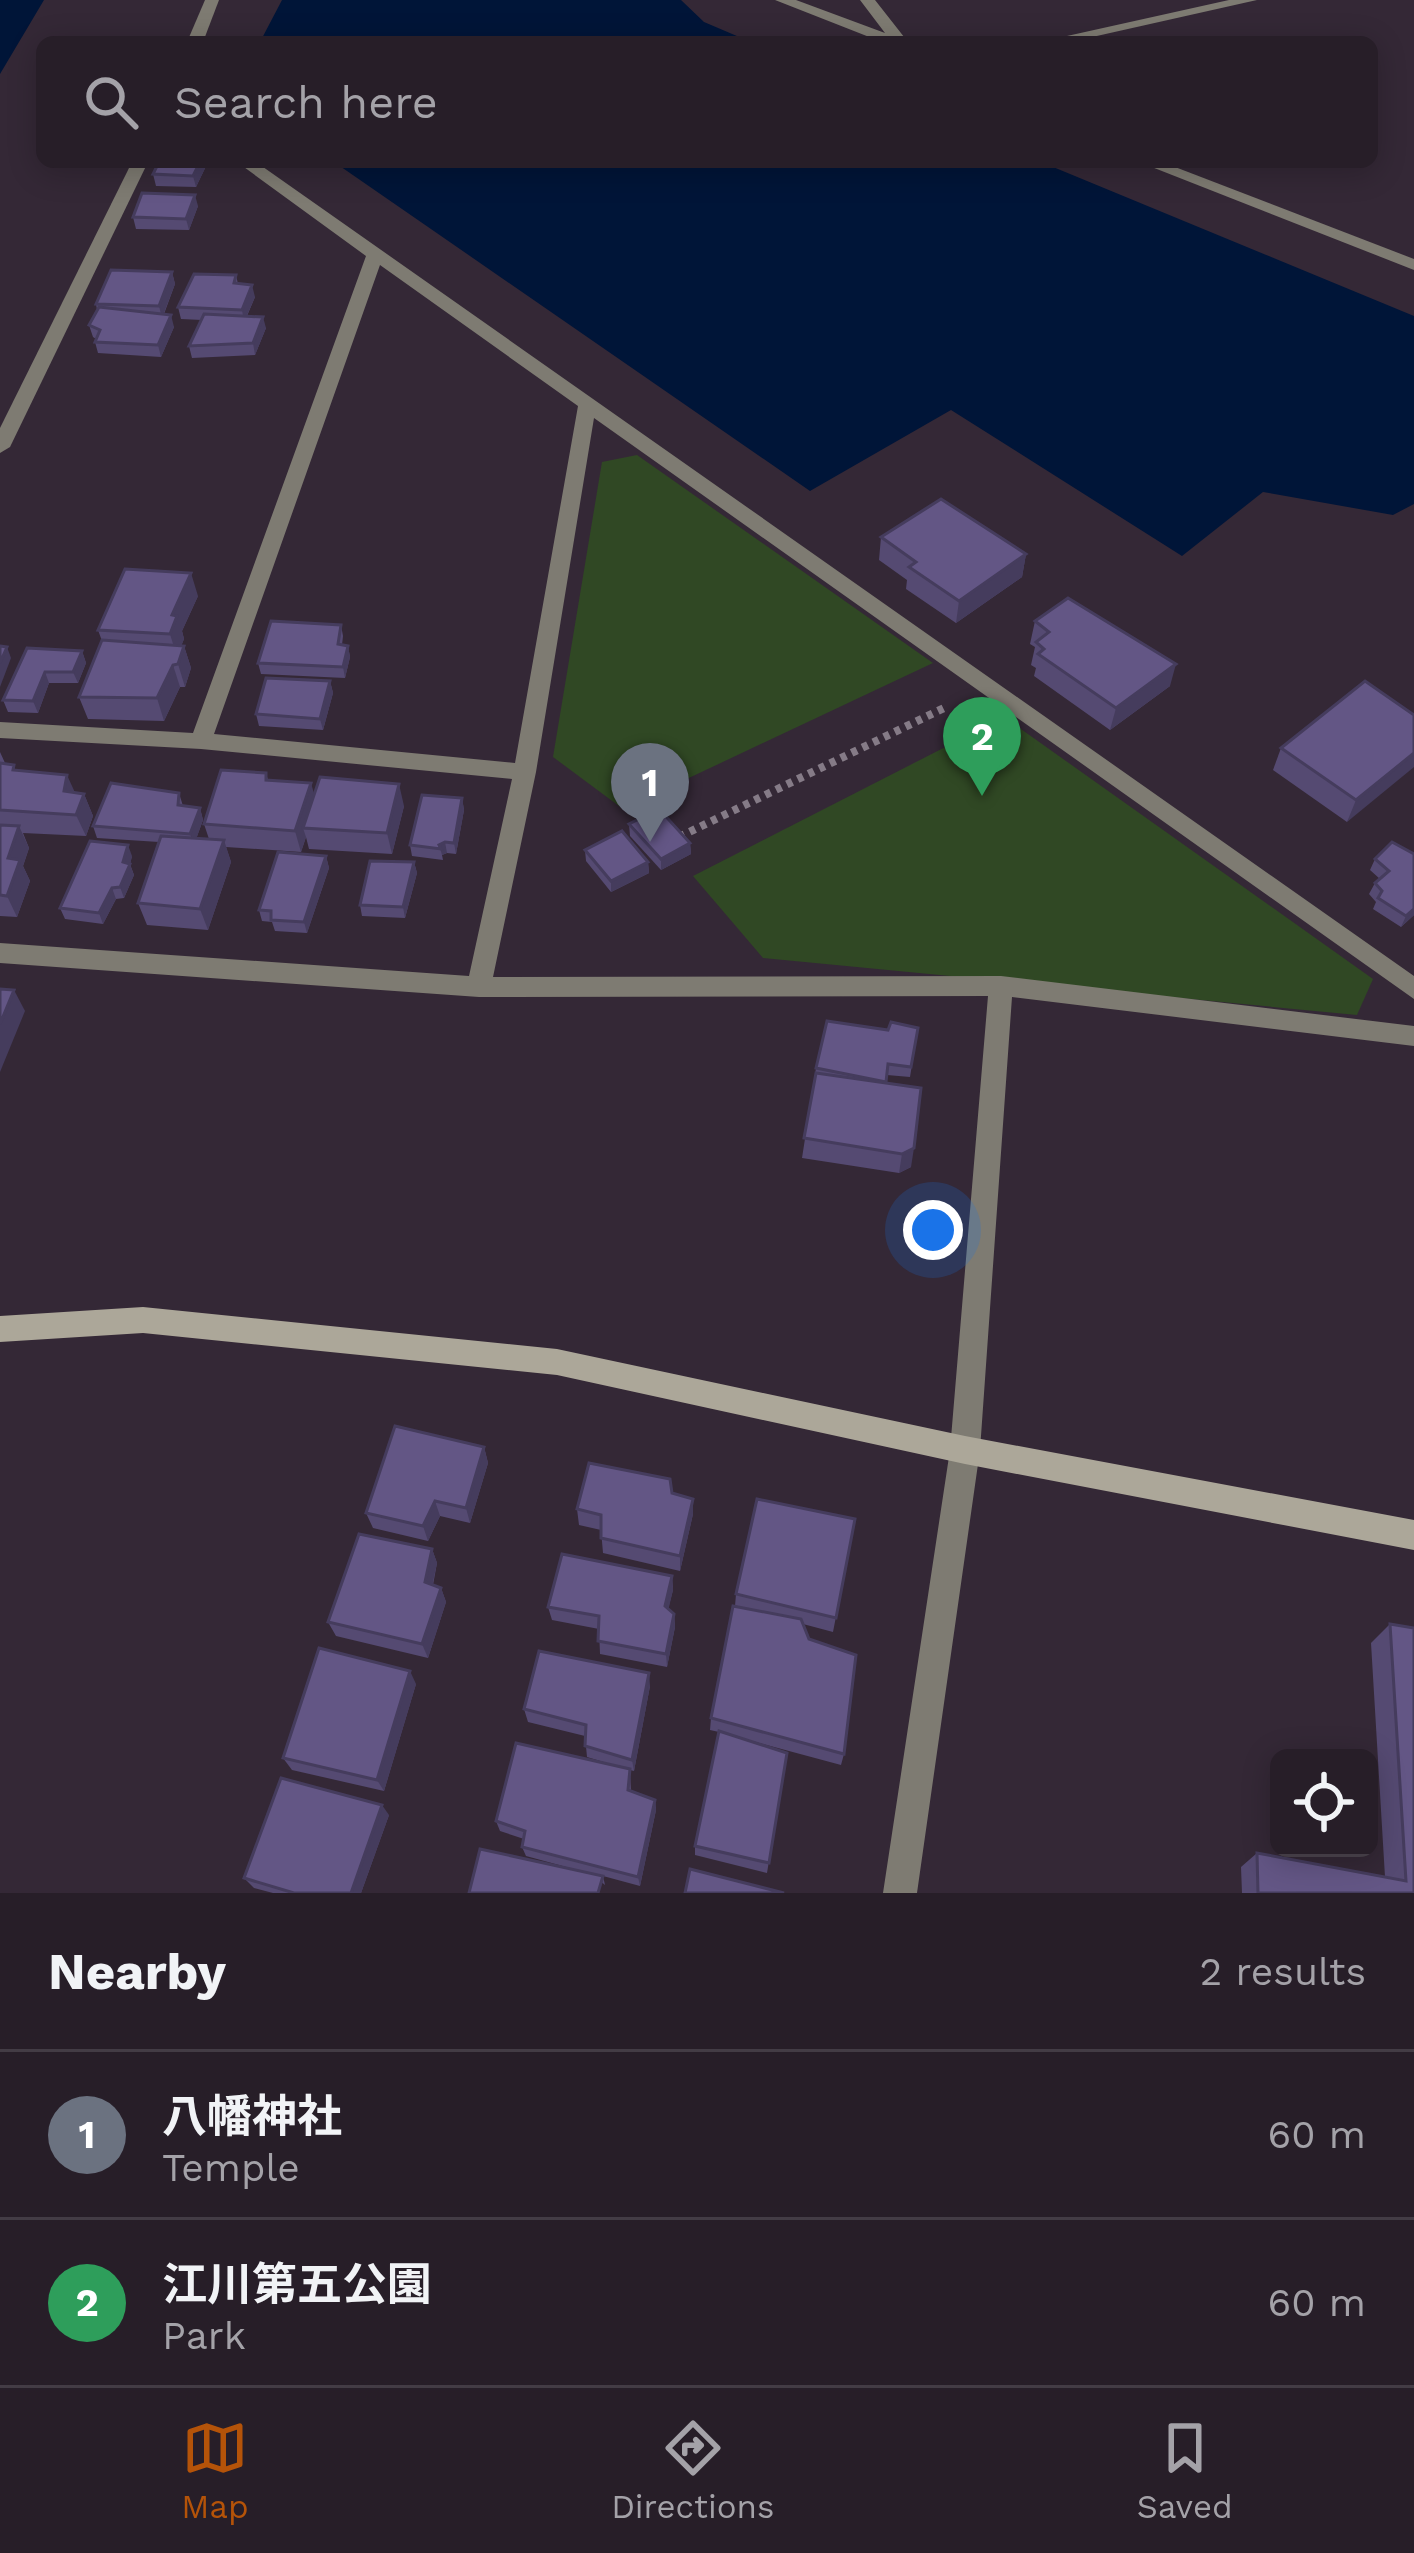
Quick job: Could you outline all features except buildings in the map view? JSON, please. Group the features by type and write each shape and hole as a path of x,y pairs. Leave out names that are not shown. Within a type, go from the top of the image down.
{"street":[{"path":"197,36 212,0"},
{"path":"782,0 881,36"},
{"path":"867,0 894,36"},
{"path":"1159,0 1174,15"},
{"path":"1076,36 1250,0"},
{"path":"0,447 137,168"},
{"path":"253,168 1414,989"},
{"path":"1163,168 1414,265"},
{"path":"201,741 375,254"},
{"path":"479,987 525,772 586,407"},
{"path":"0,730 201,741 525,772"},
{"path":"0,953 479,987 1001,986 1414,1036"},
{"path":"900,1893 965,1450 1001,986"},
{"path":"0,1329 143,1320 557,1362 965,1450 1414,1535"}],"path":[{"path":"679,837 985,688"}],"green space":[{"path":"637,455 933,663 623,809 553,757 602,462"},
{"path":"1004,717 1373,979 1357,1015 763,958 693,876"}],"water":[{"path":"0,0 44,0 0,74"},
{"path":"282,0 681,0 704,22 737,36 263,36"},
{"path":"343,168 1056,168 1414,316 1414,504 1393,515 1263,492 1182,556 951,410 810,491"}],"place":[{"name":"江川第五公園","path":"982,796"},
{"name":"八幡神社","path":"650,842"}]}
